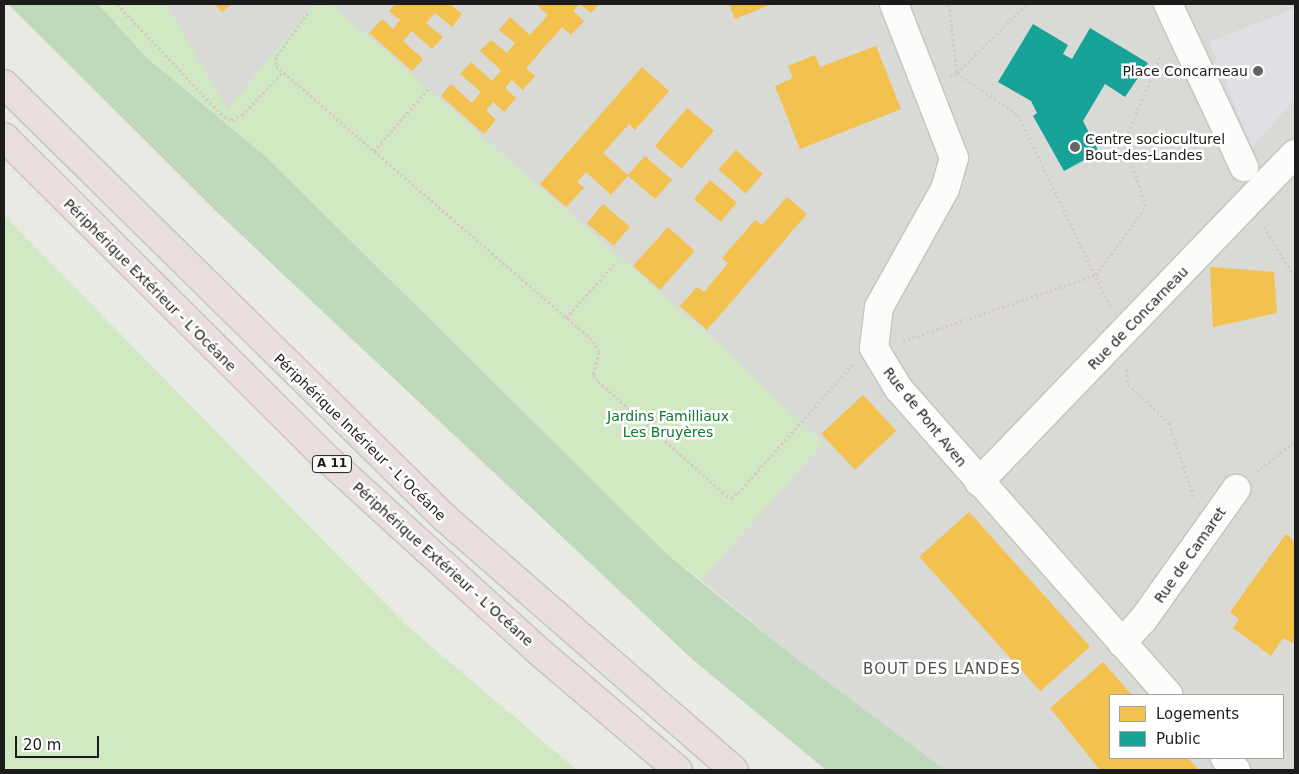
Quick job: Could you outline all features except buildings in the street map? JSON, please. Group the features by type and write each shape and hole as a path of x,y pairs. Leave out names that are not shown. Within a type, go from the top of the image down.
{"highway":[{"name":"Périphérique Intérieur - L’Océane","path":"4,84 445,518 734,770"},
{"name":"Périphérique Extérieur - L’Océane","path":"4,138 329,461 678,770"}],"street":[{"path":"874,348 878,307 945,189 954,158 894,4"},
{"path":"1172,13 1244,167"},
{"name":"Rue de Concarneau","path":"979,482 1295,154"},
{"name":"Rue de Pont Aven","path":"874,348 898,388 1168,694"},
{"name":"Rue de Camaret","path":"1122,643 1144,620 1236,489"},
{"path":"1226,759 1236,770"}],"path":[{"path":"117,4 218,111 232,120 283,72"},
{"path":"949,4 957,73 1018,115 1096,275"},
{"path":"925,82 957,73 1027,4"},
{"path":"308,12 276,57 276,66 566,318 599,352 592,374 598,381 731,498 846,370 874,348 1096,275 1146,206 1124,142 1172,13"},
{"path":"374,151 429,88"},
{"path":"1260,220 1295,277"},
{"path":"566,318 614,264"},
{"path":"1122,334 1128,384 1169,423 1206,534"},
{"path":"1236,489 1295,441"}],"shaded area":[{"path":"165,4 314,4 228,110"},
{"path":"331,4 1295,4 1295,770 945,770 793,656 701,580 823,443 723,348"},
{"name":"Place Concarneau","path":"1295,8 1295,99 1252,147 1209,42"}],"green space":[{"path":"8,4 98,4 147,58 264,155 668,555 793,656 945,770 826,770 693,660 220,215"},
{"name":"Jardins Familliaux Les Bruyères","path":"98,4 165,4 228,109 314,4 331,4 723,348 823,443 701,580 668,555 264,155 147,58"},
{"path":"4,215 405,624 577,770 4,770"}],"place":[{"name":"Place Concarneau","path":"1258,71"},
{"name":"Centre socioculturel Bout-des-Landes","path":"1075,147"}],"district":[{"name":"BOUT DES LANDES","path":"942,670"}]}
